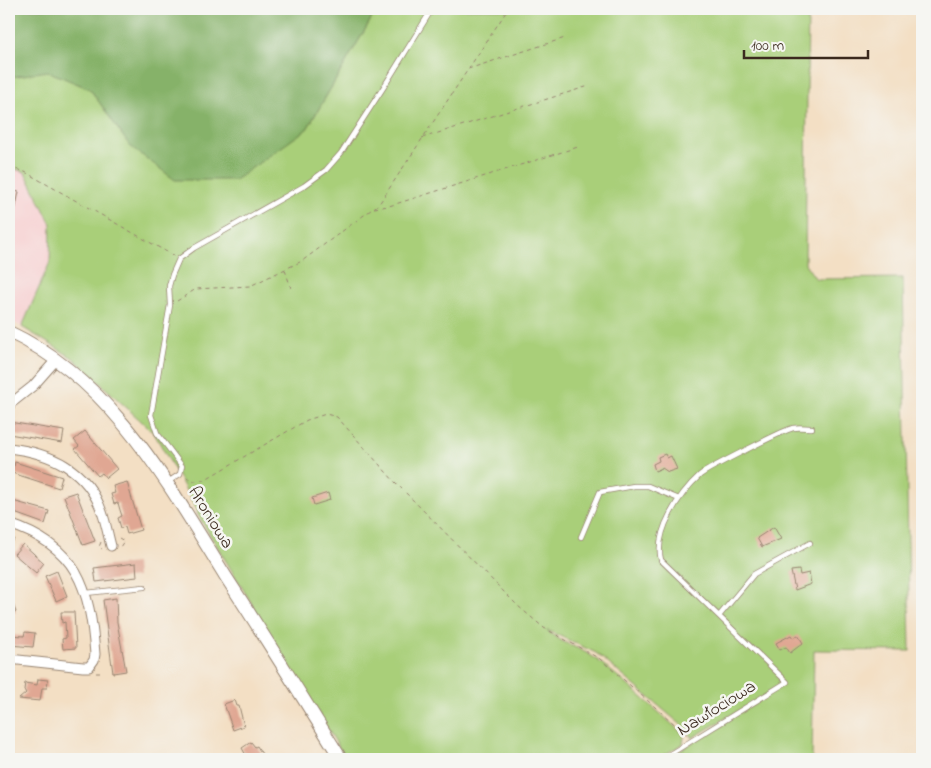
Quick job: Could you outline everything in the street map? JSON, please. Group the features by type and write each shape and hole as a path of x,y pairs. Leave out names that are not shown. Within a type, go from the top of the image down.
{"street":[{"name":"Aroniowa","path":"9,332 56,360 86,384 124,424 167,483 341,759"},
{"path":"9,405 33,386 56,360"},
{"path":"9,448 41,454 57,460 76,472 97,500 112,548"},
{"path":"9,524 45,541 66,557 77,572 86,593 95,654 90,669 9,659"}],"lane":[{"path":"167,483 182,471 180,461 157,432 151,415 170,305 169,286 179,259 304,186 326,170 341,153 386,86 432,9"},
{"path":"810,543 754,574 719,616 661,560 658,549 679,500 701,474 794,428 812,428"},
{"path":"581,537 600,492 634,486 648,486 679,500"},
{"path":"86,593 144,587"},
{"name":"Nawłociowa","path":"662,759 787,682 719,616"}],"path":[{"path":"170,305 196,290 250,286 284,270 302,261 379,204 508,9"},
{"path":"467,69 565,38"},
{"path":"422,139 589,86"},
{"path":"373,208 390,206 578,147"},
{"path":"9,167 25,172 179,259"},
{"path":"284,270 291,288"},
{"path":"180,474 194,481 204,480 307,420 326,414 337,417 395,482 518,606 544,628 591,652 683,730 690,742"},
{"path":"9,549 20,528"},
{"path":"104,537 99,547 112,548 124,541 113,535"},
{"path":"90,669 100,673 99,664"}],"shaded area":[{"path":"9,167 25,172 51,223 50,262 22,327 9,320"}],"green space":[{"path":"9,9 377,9 307,129 235,180 175,180 130,146 90,89 47,71 12,77 9,75"},
{"path":"377,9 808,9 805,264 816,279 903,278 910,651 814,650 812,759 667,759 772,691 692,738 685,728 596,653 547,630 552,635 596,659 640,695 682,733 684,737 683,744 657,759 346,759 198,515 154,433 73,358 22,327 50,262 51,224 25,172 9,167 9,75 12,77 47,70 90,89 130,146 307,129"}],"building":[{"path":"9,190 19,192 12,225 9,224"},
{"path":"9,422 64,431 62,443 9,434"},
{"path":"85,431 117,469 106,478 102,473 98,476 75,449 79,446 74,440"},
{"path":"665,454 667,458 671,456 677,469 668,472 662,468 655,471 653,464 659,461 658,457"},
{"path":"15,462 62,477 59,488 9,472 9,464 14,466"},
{"path":"127,482 141,530 127,534 125,527 121,528 118,518 122,516 118,503 114,504 111,494 115,493 113,486"},
{"path":"76,492 95,541 83,545 64,496"},
{"path":"328,493 330,500 314,505 312,498"},
{"path":"9,500 49,511 45,524 9,511"},
{"path":"774,527 781,539 762,547 757,538"},
{"path":"23,544 44,563 36,573 14,554"},
{"path":"136,563 137,577 96,582 94,568"},
{"path":"799,570 800,575 809,573 811,584 795,590 791,571"},
{"path":"57,571 67,596 56,601 45,576"},
{"path":"9,594 16,612 9,615"},
{"path":"116,598 117,622 126,671 113,673 103,600"},
{"path":"61,612 74,612 76,648 63,649 62,639 66,638 65,622 62,623"},
{"path":"25,632 35,633 33,647 9,645 9,635 24,636"},
{"path":"791,635 793,638 798,635 803,643 790,653 786,647 780,650 776,643"},
{"path":"38,679 48,680 47,688 42,688 40,701 19,699 26,693 24,690 25,683 37,685"},
{"path":"235,700 237,706 239,706 244,726 233,730 224,704"},
{"path":"251,742 255,747 257,746 265,759 248,759 242,748"}]}
